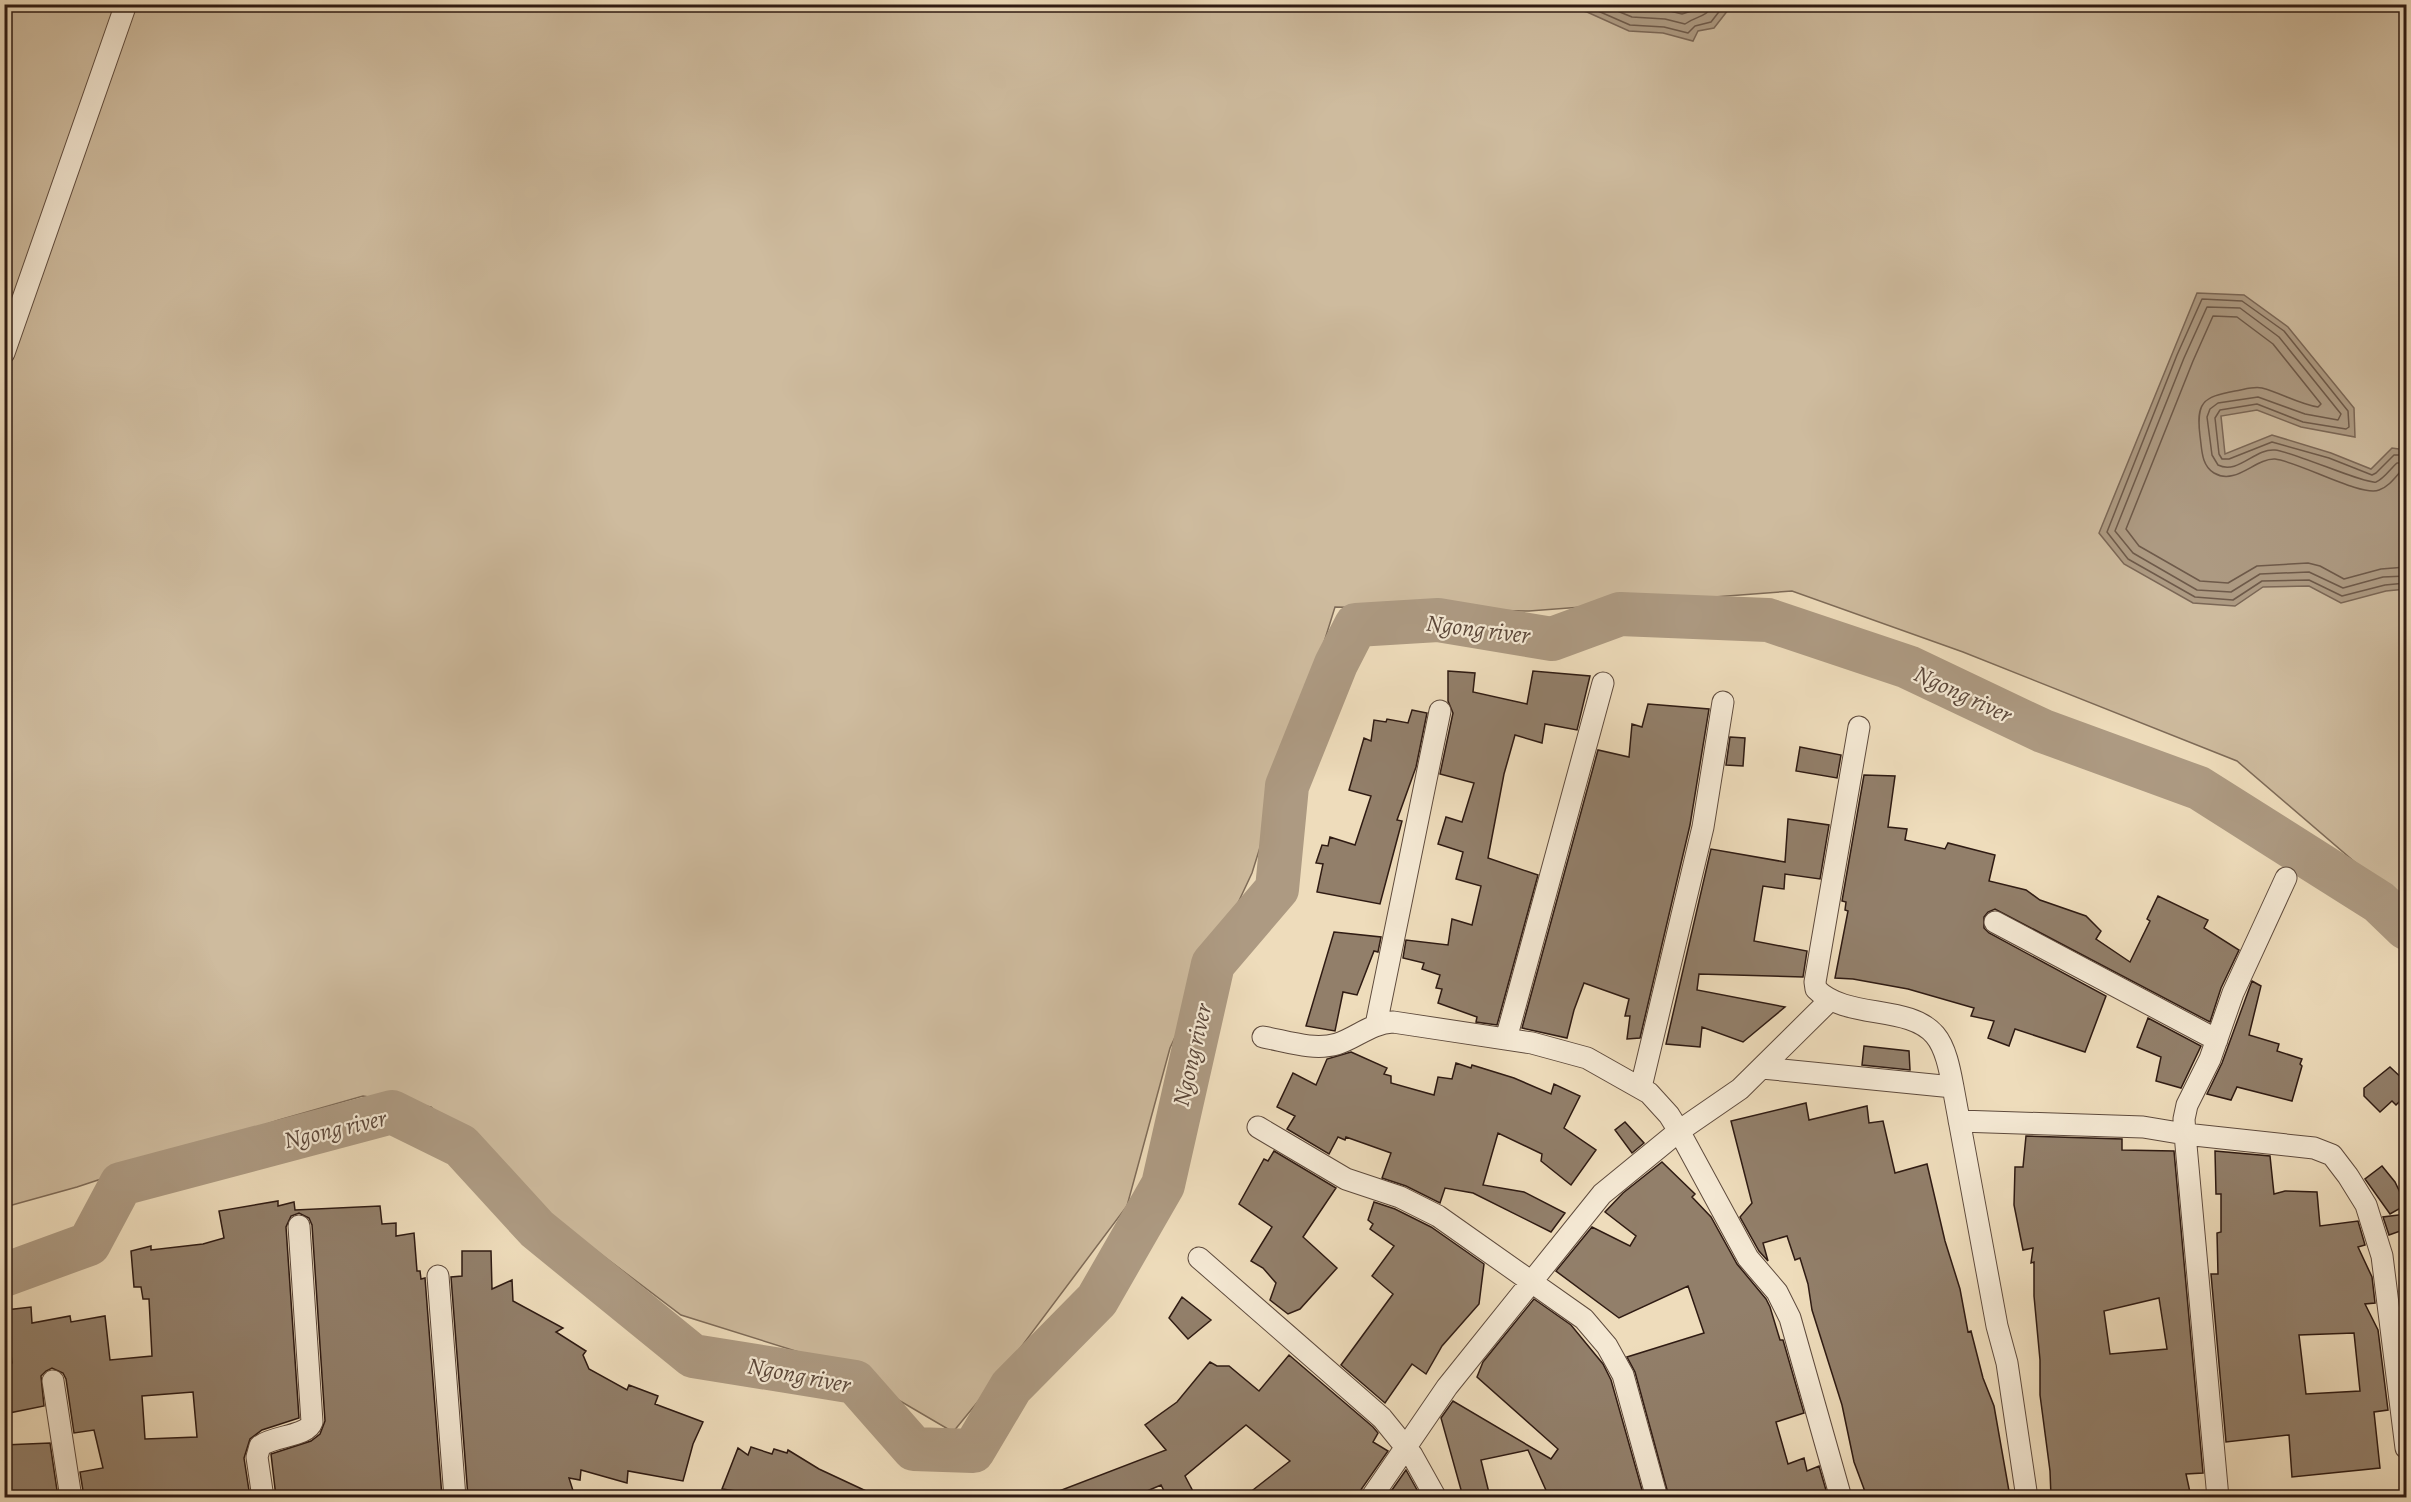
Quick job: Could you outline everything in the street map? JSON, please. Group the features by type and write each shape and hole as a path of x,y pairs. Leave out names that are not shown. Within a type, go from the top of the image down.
{"street":[{"path":"4,353 126,4"},
{"path":"1506,1039 1603,682"},
{"path":"1641,1087 1702,827 1723,702"},
{"path":"1376,1025 1440,711"},
{"path":"1859,727 1815,982 1816,989 1830,1000 1851,1007 1921,1023 1936,1035 1945,1055 1953,1087 1997,1326 2007,1363 2027,1497"},
{"path":"2218,1497 2184,1119 2187,1105 2217,1040 2234,993 2286,878"},
{"path":"1995,922 2217,1040"},
{"path":"1371,1497 1447,1387 1602,1194 1679,1131 1726,1100 1762,1068 1830,1000"},
{"path":"1263,1037 1312,1046 1325,1046 1337,1044 1376,1025 1393,1022 1560,1049 1587,1058 1641,1087 1660,1103 1679,1131 1748,1258 1777,1292 1790,1318 1841,1497"},
{"path":"1762,1068 1953,1087"},
{"path":"1959,1121 2144,1127 2185,1134 2314,1148 2332,1155 2366,1205 2382,1256 2406,1448"},
{"path":"1258,1127 1346,1179 1400,1197 1438,1216 1584,1319 1607,1346 1623,1375 1657,1497"},
{"path":"263,1497 257,1457 260,1446 276,1437 305,1432 310,1428 312,1422 299,1226"},
{"path":"1199,1258 1382,1418 1405,1446 1436,1497"},
{"path":"438,1276 455,1497"},
{"path":"53,1381 71,1497"}],"shaded area":[{"path":"5,5 2406,5 2406,906 2237,761 1963,652 1792,591 1529,611 1335,607 1252,873 1170,1048 1127,1206 1003,1371 953,1432 837,1364 681,1315 553,1218 431,1107 363,1096 279,1120 77,1187 5,1207"}],"water":[{"path":"1559,5 1732,5 1714,28 1698,31 1693,41 1663,33 1629,31 1587,12"},
{"path":"2197,293 2244,295 2288,327 2354,408 2355,437 2301,427 2257,410 2221,416 2225,454 2272,435 2331,453 2371,469 2392,448 2406,450 2406,589 2386,591 2341,603 2309,586 2263,587 2235,606 2193,603 2124,564 2099,533"}],"building":[{"path":"1448,671 1475,673 1473,692 1527,704 1533,671 1590,676 1577,730 1545,724 1542,743 1515,735 1504,774 1488,858 1538,875 1497,1025 1476,1022 1477,1017 1438,1003 1442,989 1436,988 1440,975 1422,969 1424,963 1403,958 1406,940 1448,945 1452,919 1472,925 1481,886 1456,879 1463,852 1438,844 1446,817 1462,822 1474,783 1440,774 1453,713 1448,701"},
{"path":"1648,704 1709,709 1690,825 1640,1038 1627,1039 1630,1016 1625,1016 1629,999 1584,983 1567,1038 1522,1028 1598,750 1629,757 1632,724 1642,727"},
{"path":"1412,710 1427,713 1416,767 1397,820 1402,821 1380,904 1317,892 1323,864 1316,863 1322,845 1328,846 1330,837 1355,845 1371,796 1349,790 1364,738 1371,741 1374,720 1386,722 1387,719 1408,723"},
{"path":"1730,737 1745,738 1743,766 1726,765"},
{"path":"1800,747 1841,755 1837,778 1796,771"},
{"path":"1864,775 1895,776 1888,827 1907,829 1905,840 1945,849 1948,843 1995,855 1989,881 2026,890 2040,900 2086,916 2101,931 2096,939 2130,962 2150,921 2147,919 2158,896 2208,920 2204,928 2239,950 2221,988 2210,1022 1995,909 1984,917 1984,928 1989,933 2106,996 2085,1052 2015,1029 2009,1046 1988,1038 1994,1021 1971,1016 1974,1008 1908,989 1835,978 1848,911 1845,910 1846,902 1842,901"},
{"path":"1788,819 1829,825 1820,879 1785,874 1784,889 1763,886 1754,941 1807,951 1803,977 1699,974 1697,990 1785,1007 1743,1042 1702,1027 1700,1047 1666,1044 1711,849 1785,862"},
{"path":"1334,932 1381,937 1378,952 1374,951 1357,995 1343,992 1335,1031 1306,1026"},
{"path":"2252,981 2261,986 2249,1035 2279,1044 2277,1051 2302,1059 2292,1101 2237,1087 2231,1100 2207,1094 2222,1063"},
{"path":"2148,1018 2201,1046 2181,1088 2156,1081 2161,1057 2137,1047"},
{"path":"1864,1046 1909,1051 1910,1070 1862,1065"},
{"path":"1351,1052 1387,1068 1384,1074 1391,1076 1391,1083 1434,1095 1438,1077 1452,1079 1456,1063 1471,1068 1472,1065 1514,1078 1551,1094 1554,1084 1580,1096 1564,1128 1596,1150 1571,1185 1541,1161 1542,1154 1498,1133 1483,1185 1524,1192 1565,1213 1551,1232 1473,1193 1445,1188 1440,1203 1406,1186 1382,1178 1391,1153 1346,1137 1345,1140 1338,1137 1329,1154 1287,1129 1295,1116 1277,1107 1293,1073 1316,1085 1327,1059"},
{"path":"2390,1067 2406,1082 2406,1095 2396,1105 2392,1101 2380,1112 2364,1096 2364,1088"},
{"path":"1806,1103 1809,1120 1867,1106 1869,1123 1883,1121 1895,1173 1927,1164 1945,1241 1960,1289 1968,1332 1971,1331 1983,1378 1994,1406 2009,1491 1926,1497 1867,1497 1854,1462 1842,1405 1812,1310 1808,1284 1800,1258 1795,1260 1787,1236 1763,1243 1768,1261 1759,1251 1740,1217 1752,1203 1731,1121"},
{"path":"1625,1122 1644,1143 1632,1153 1615,1130"},
{"path":"2026,1136 2122,1139 2122,1150 2174,1151 2203,1473 2186,1474 2191,1497 2051,1497 2040,1395 2034,1262 2031,1263 2033,1248 2023,1250 2014,1205 2015,1167 2023,1167","holes":["2159,1298 2167,1349 2110,1354 2104,1311"]},
{"path":"1274,1151 1336,1188 1303,1237 1337,1268 1300,1309 1288,1314 1270,1300 1276,1283 1263,1268 1251,1261 1272,1227 1239,1204 1264,1159 1268,1161"},
{"path":"2215,1151 2270,1156 2274,1194 2285,1191 2317,1192 2320,1226 2358,1221 2365,1245 2358,1247 2372,1277 2375,1303 2365,1304 2378,1330 2388,1410 2374,1412 2380,1468 2292,1477 2289,1435 2226,1442 2211,1274 2218,1274 2217,1233 2221,1232 2221,1194 2216,1194","holes":["2354,1333 2360,1391 2306,1394 2299,1335"]},
{"path":"1662,1162 1695,1194 1692,1197 1711,1217 1737,1264 1770,1307 1780,1340 1783,1340 1804,1413 1776,1422 1788,1464 1804,1458 1807,1471 1819,1466 1828,1497 1669,1497 1635,1372 1627,1357 1704,1333 1688,1286 1619,1318 1556,1271 1592,1227 1630,1246 1636,1236 1605,1212 1623,1193"},
{"path":"2382,1166 2395,1182 2406,1205 2390,1214 2365,1179"},
{"path":"278,1201 278,1206 294,1202 295,1210 380,1206 382,1224 396,1223 396,1236 414,1233 417,1271 420,1271 421,1279 425,1278 442,1497 276,1497 271,1454 311,1441 320,1434 325,1421 312,1225 309,1218 299,1213 291,1216 286,1227 299,1418 262,1430 250,1439 244,1458 250,1497 109,1497 109,1495 84,1497 80,1472 103,1468 94,1430 74,1433 66,1379 63,1373 52,1368 41,1376 44,1406 9,1413 9,1364 12,1363 6,1310 31,1307 32,1323 70,1316 71,1322 105,1316 110,1360 152,1356 149,1299 143,1299 141,1287 134,1287 131,1251 151,1246 151,1250 203,1244 224,1238 219,1211","holes":["193,1392 197,1437 145,1439 142,1396"]},
{"path":"1374,1202 1395,1209 1431,1227 1484,1264 1479,1304 1442,1346 1426,1374 1412,1364 1385,1403 1341,1365 1393,1294 1372,1276 1394,1246 1370,1229 1373,1224 1368,1220"},
{"path":"2406,1214 2406,1229 2389,1235 2383,1217"},
{"path":"462,1251 491,1251 492,1289 512,1280 513,1301 563,1328 556,1332 586,1351 583,1355 589,1369 627,1390 629,1385 658,1396 655,1404 703,1422 693,1444 683,1481 628,1471 627,1483 581,1470 580,1480 569,1478 575,1497 468,1497 451,1277 462,1276"},
{"path":"1182,1297 1211,1320 1188,1339 1169,1318"},
{"path":"1534,1299 1571,1325 1603,1364 1611,1380 1644,1497 1549,1497 1528,1450 1481,1460 1490,1497 1463,1497 1441,1418 1453,1401 1551,1459 1558,1449 1477,1377 1483,1362"},
{"path":"1289,1355 1373,1427 1378,1433 1373,1442 1388,1451 1358,1497 1244,1497 1290,1461 1246,1425 1185,1476 1196,1497 1167,1497 1161,1485 1133,1497 1046,1497 1166,1450 1145,1425 1177,1402 1210,1362 1217,1366 1229,1366 1259,1391"},
{"path":"50,1443 58,1497 4,1497 4,1445"},
{"path":"751,1447 772,1454 774,1449 787,1453 788,1450 819,1469 879,1497 740,1497 743,1492 722,1489 738,1448 748,1455"},
{"path":"1406,1470 1421,1497 1387,1497"}],"waterway":[{"name":"Ngong river","path":"4,1275 89,1244 121,1184 392,1112 461,1146 537,1229 693,1356 855,1382 914,1449 973,1451 1011,1387 1097,1300 1163,1185 1213,964 1277,889 1287,786 1336,664 1356,625 1438,620 1552,639 1620,614 1768,620 1908,667 2043,731 2199,788 2379,902 2406,928"}]}
